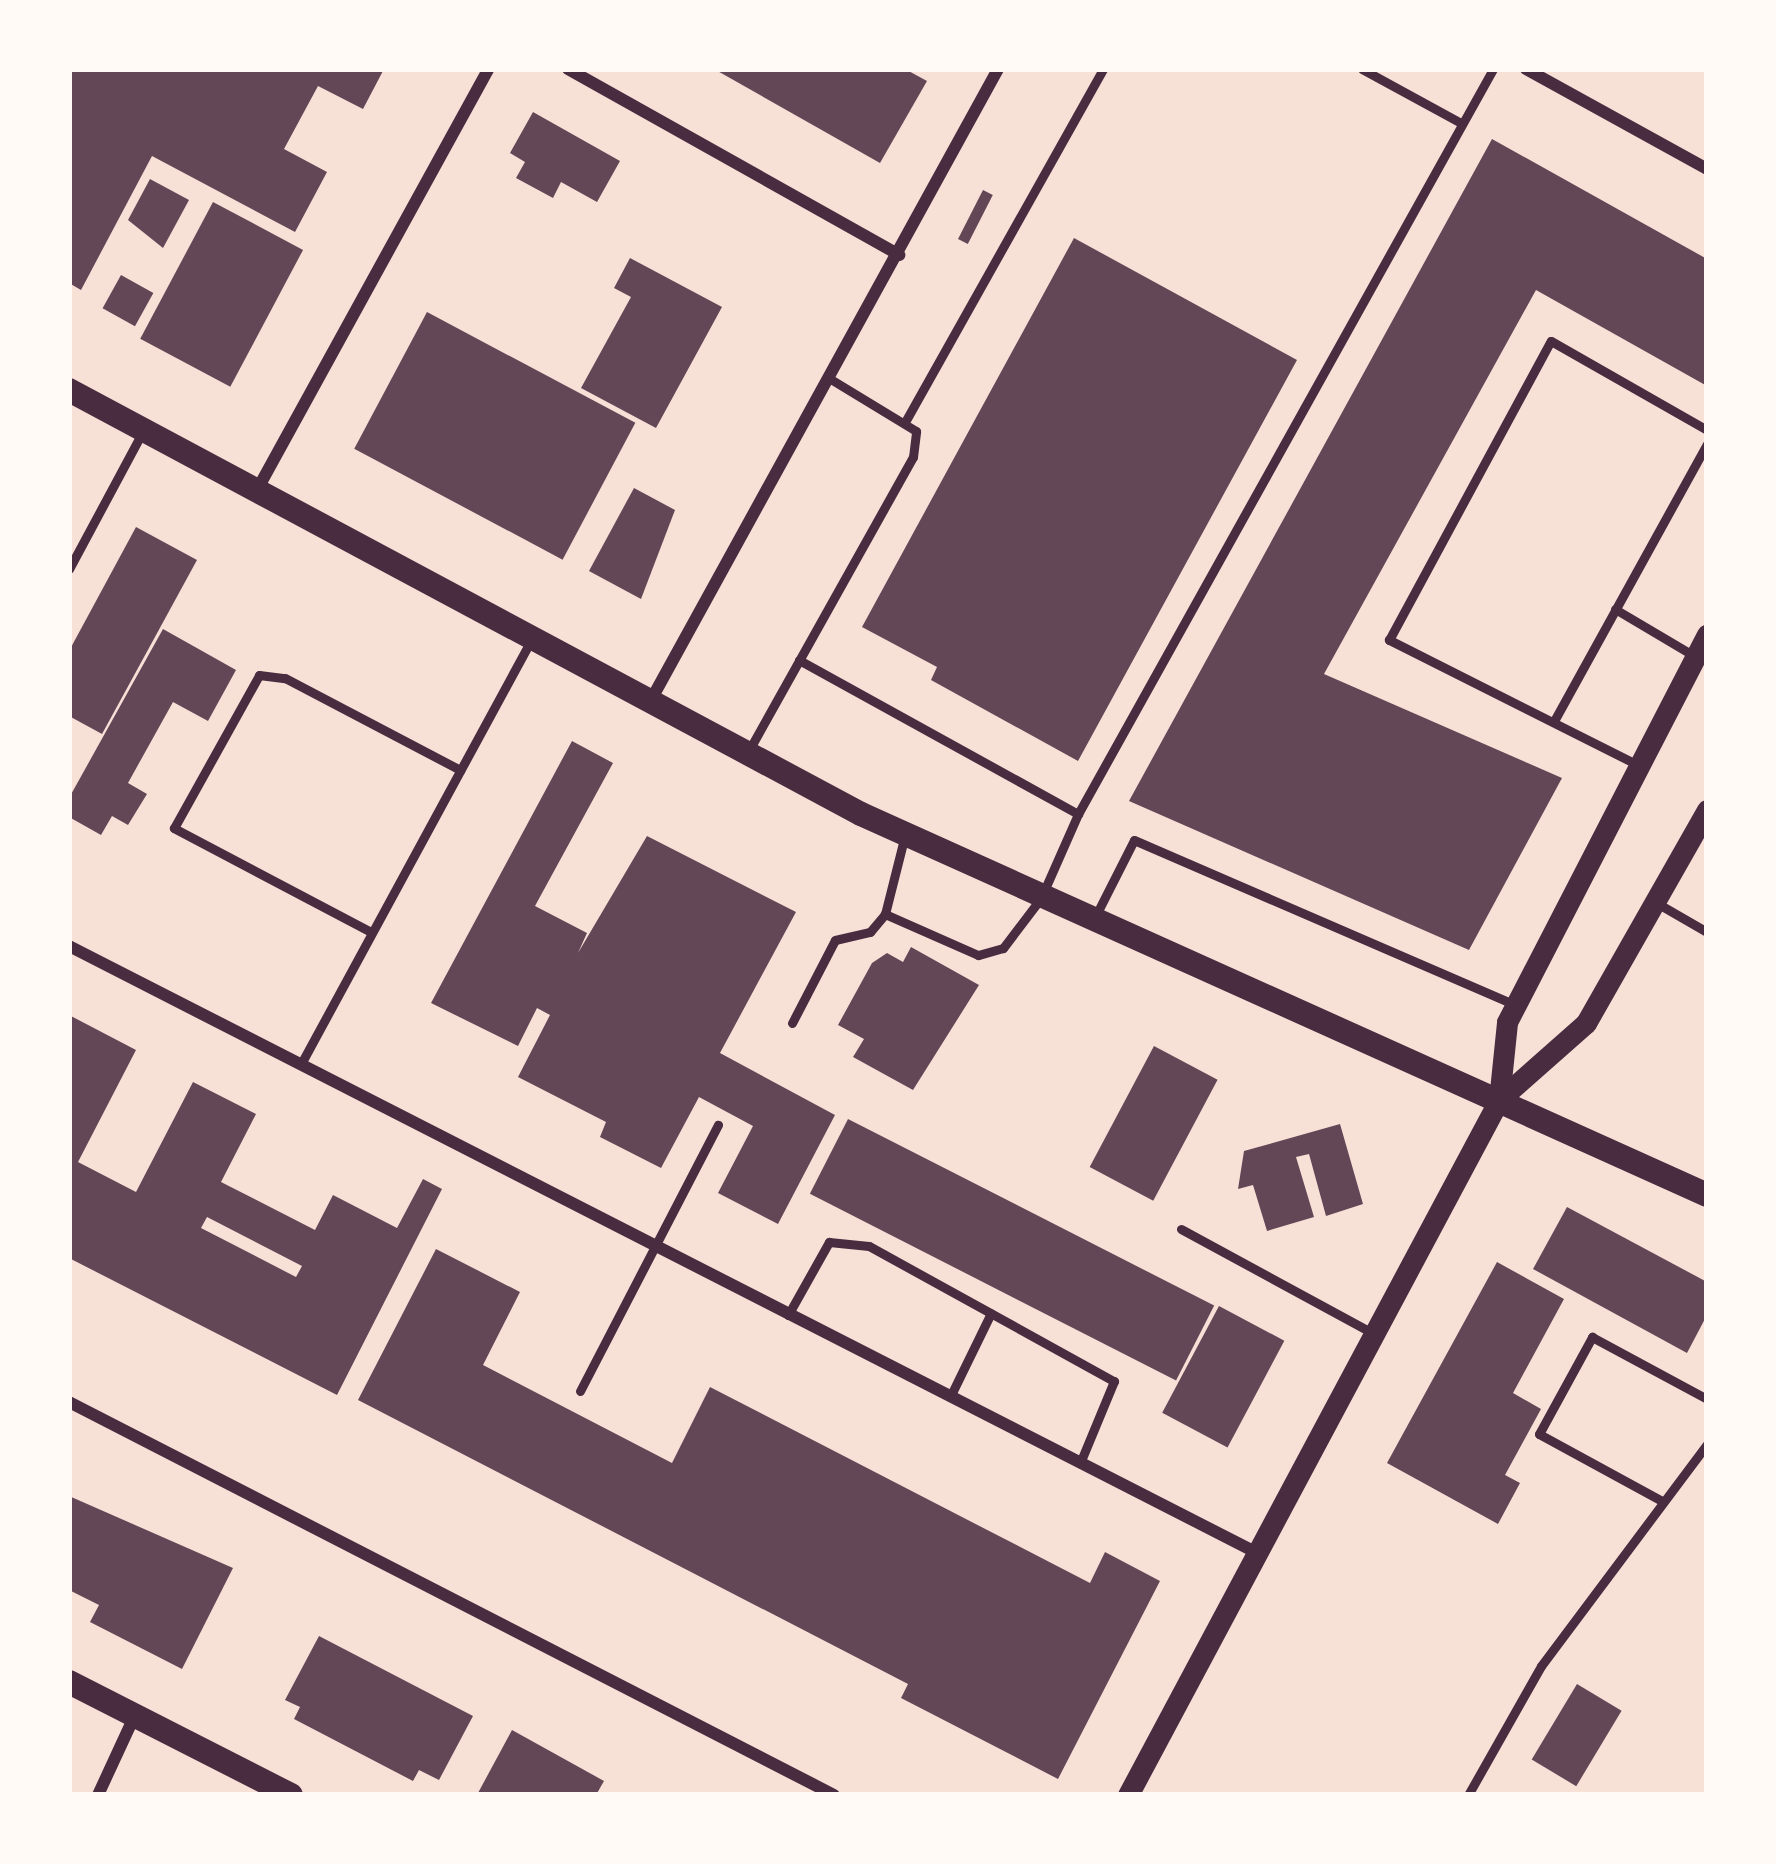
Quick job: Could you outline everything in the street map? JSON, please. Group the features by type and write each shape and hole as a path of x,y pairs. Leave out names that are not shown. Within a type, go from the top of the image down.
{"main road":[{"path":"69,390 905,835 1707,1195"},
{"path":"69,1682 290,1795"}],"street":[{"path":"257,490 488,69"},
{"path":"568,69 899,255"},
{"path":"651,700 998,69"},
{"path":"1526,69 1707,169"},
{"path":"1128,1795 1499,1100 1516,1004 1701,660 1707,635"},
{"path":"1499,1100 1586,1023 1707,810"},
{"path":"69,946 1258,1552"},
{"path":"69,1402 834,1795"},
{"path":"98,1795 135,1715"}],"lane":[{"path":"748,752 913,457 905,422 1103,69"},
{"path":"1362,69 1461,123"},
{"path":"885,914 978,955 1003,948 1041,898 1078,814 1493,69"},
{"path":"1641,767 1388,640 1551,341 1707,430"},
{"path":"829,378 905,422"},
{"path":"69,569 144,430"},
{"path":"1554,721 1707,444"},
{"path":"1616,610 1701,660"},
{"path":"302,1062 534,637"},
{"path":"799,660 1078,814"},
{"path":"371,932 194,847 174,828 259,675 285,678 460,770"},
{"path":"792,1023 835,940 870,932 885,914 905,835"},
{"path":"1093,921 1134,840 1516,1004"},
{"path":"1655,902 1707,932"},
{"path":"580,1391 718,1125"},
{"path":"1180,1229 1374,1334"},
{"path":"788,1315 842,1237 1114,1382 1080,1463"},
{"path":"950,1396 991,1313"},
{"path":"1662,1501 1539,1434 1592,1336 1707,1399"},
{"path":"1468,1795 1540,1666 1707,1444"}],"building":[{"path":"69,69 384,69 363,109 318,86 284,149 327,172 295,232 152,156 81,290 69,283"},
{"path":"714,69 905,69 927,81 880,163"},
{"path":"533,112 620,161 597,202 561,182 553,198 516,178 525,162 510,153"},
{"path":"1492,139 1707,259 1707,386 1536,290 1324,674 1562,778 1469,950 1129,801"},
{"path":"150,179 189,200 163,248 128,220"},
{"path":"983,190 993,195 968,244 958,239"},
{"path":"213,202 303,250 230,387 140,339"},
{"path":"1074,238 1297,360 1078,761 931,680 937,667 862,627"},
{"path":"630,258 722,307 656,428 581,388 631,297 614,288"},
{"path":"121,275 153,293 135,326 103,308"},
{"path":"427,312 635,423 563,560 354,449"},
{"path":"634,488 675,510 641,599 589,571"},
{"path":"136,527 197,560 102,734 69,716 69,651"},
{"path":"163,629 236,670 208,721 173,702 128,783 147,794 128,825 112,816 101,835 69,817 69,798"},
{"path":"572,741 613,763 535,906 587,933 578,953 647,836 796,912 720,1053 835,1115 778,1224 718,1193 753,1126 699,1097 661,1168 600,1137 606,1122 518,1077 550,1015 537,1008 518,1046 431,1003"},
{"path":"911,947 979,985 913,1090 853,1057 864,1039 838,1025 872,963 887,953 903,962"},
{"path":"69,1015 136,1050 78,1162 136,1192 193,1082 256,1114 221,1182 315,1230 333,1195 397,1228 423,1179 442,1189 337,1395 69,1258","holes":["207,1217 302,1266 296,1277 201,1228"]},
{"path":"1154,1046 1218,1080 1153,1201 1090,1167"},
{"path":"848,1119 1214,1306 1176,1380 810,1194"},
{"path":"1340,1124 1363,1204 1326,1216 1309,1154 1296,1157 1314,1217 1267,1231 1253,1185 1238,1189 1244,1151"},
{"path":"1567,1207 1707,1282 1707,1315 1687,1353 1533,1269"},
{"path":"436,1249 520,1292 483,1365 672,1463 710,1387 1090,1583 1105,1552 1160,1581 1058,1779 901,1698 908,1684 358,1400"},
{"path":"1497,1262 1564,1299 1513,1393 1541,1409 1505,1475 1520,1483 1498,1524 1387,1463"},
{"path":"1219,1306 1284,1341 1228,1448 1162,1413"},
{"path":"69,1496 233,1568 182,1669 90,1622 99,1605 69,1590"},
{"path":"319,1636 473,1716 439,1780 419,1770 413,1781 294,1719 300,1707 285,1700"},
{"path":"1577,1684 1622,1711 1576,1786 1532,1759"},
{"path":"512,1730 604,1781 596,1795 478,1793"}]}
